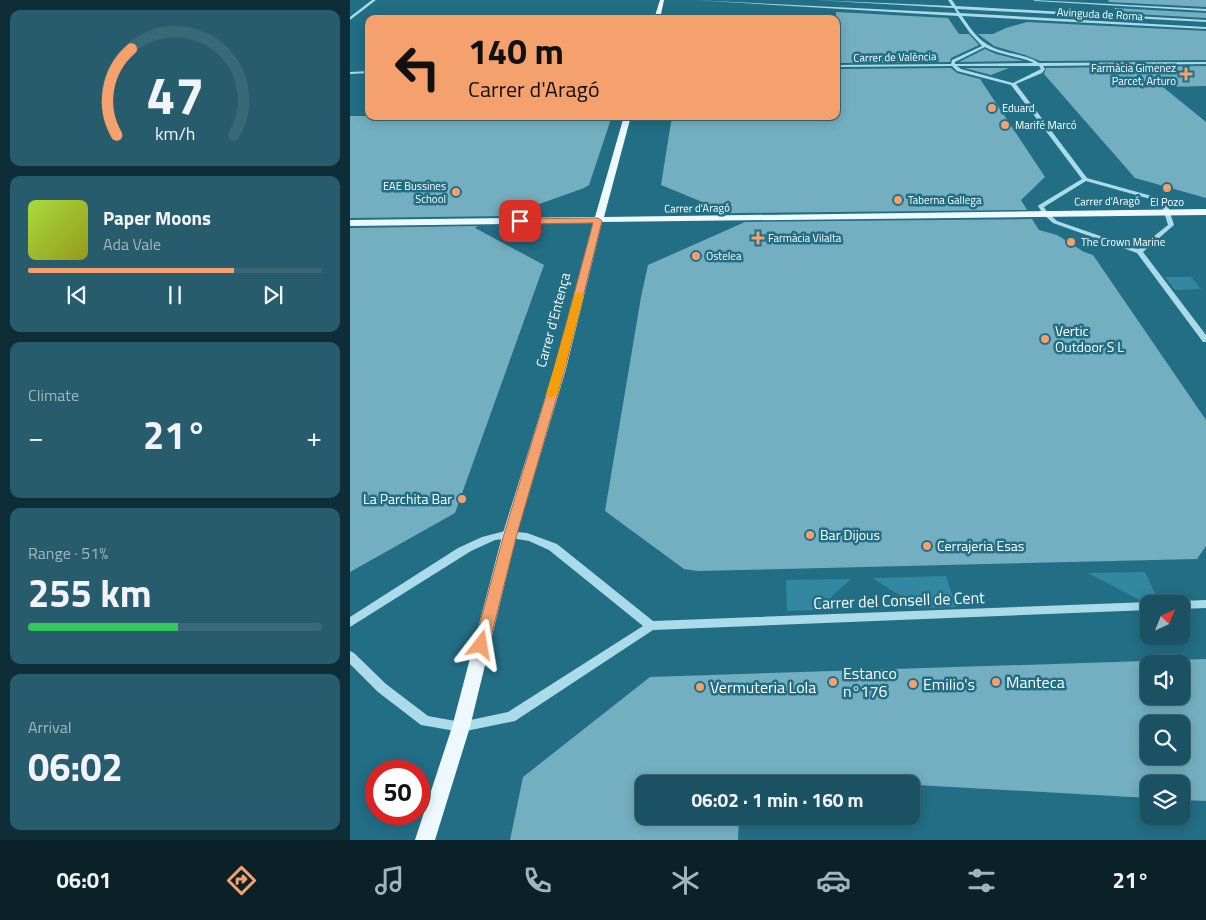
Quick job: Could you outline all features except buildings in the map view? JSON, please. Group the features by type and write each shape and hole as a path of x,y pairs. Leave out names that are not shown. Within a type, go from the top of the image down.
{"main road":[{"path":"658,15 662,0"},
{"name":"Carrer d'Entença","path":"426,840 462,727 510,534 560,369 598,221 627,120"},
{"name":"Carrer d'Aragó","path":"350,223 1206,212"}],"street":[{"path":"350,19 374,0"},
{"name":"Avinguda de Roma","path":"694,0 1206,28"},
{"name":"Avinguda de Roma","path":"816,0 1206,21"},
{"path":"950,0 958,14 984,46 953,61 953,65"},
{"path":"1035,0 1206,10"},
{"name":"Carrer de València","path":"984,46 1027,58 1040,64"},
{"name":"Carrer de València","path":"840,66 1206,63"},
{"path":"1040,64 1043,69 1040,72 1013,84 1084,178 1164,200 1172,225 1139,252"},
{"name":"Carrer de València","path":"953,65 959,70 1013,84"},
{"path":"350,73 365,72"},
{"path":"1084,178 1041,206 1045,213 1055,222 1139,252 1206,340"},
{"path":"350,623 462,551 480,542 510,534 542,542 553,547 651,626 511,717 462,727 426,720 382,688 350,656"},
{"path":"1190,605 1206,604"},
{"name":"Carrer del Consell de Cent","path":"651,626 1140,606"}],"shaded area":[{"path":"1165,277 1191,277 1201,289 1175,290"},
{"path":"1145,572 1156,595 1140,595 1140,600 1088,573"},
{"path":"946,576 956,607 920,608 872,578"},
{"path":"851,579 817,610 787,611 786,580"}],"slow traffic":[{"path":"552,395 579,295"}],"place":[{"name":"Farmàcia Gimenez Parcet, Arturo","path":"1186,74"},
{"name":"Eduard","path":"992,108"},
{"name":"Marifé Marcó","path":"1005,125"},
{"name":"El Pozo","path":"1167,188"},
{"name":"EAE Bussines School","path":"456,192"},
{"name":"Taberna Gallega","path":"898,200"},
{"name":"Farmàcia Vilalta","path":"758,238"},
{"name":"The Crown Marine","path":"1071,242"},
{"name":"Ostelea","path":"696,256"},
{"name":"Vertic Outdoor S L","path":"1045,339"},
{"name":"La Parchita Bar","path":"462,499"},
{"name":"Bar Dijous","path":"810,535"},
{"name":"Cerrajeria Esas","path":"927,546"},
{"name":"Estanco n°176","path":"833,682"},
{"name":"Manteca","path":"996,682"},
{"name":"Emilio's","path":"913,684"},
{"name":"Vermuteria Lola","path":"700,687"}],"route":[{"path":"481,645 510,534 560,369 598,221 520,221"}]}
